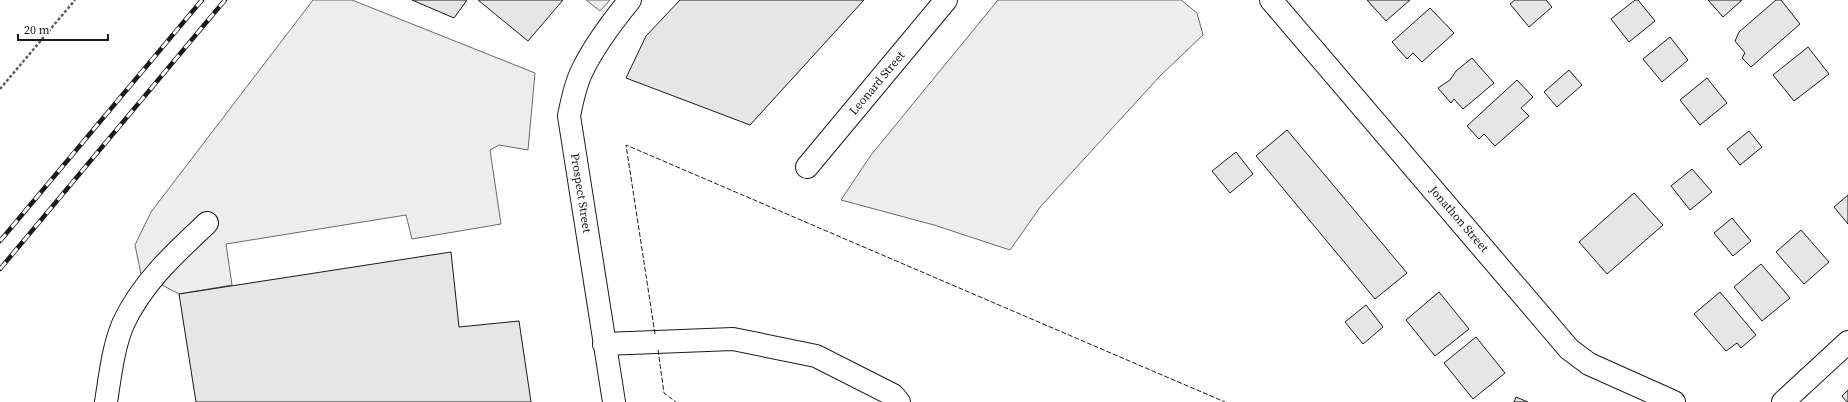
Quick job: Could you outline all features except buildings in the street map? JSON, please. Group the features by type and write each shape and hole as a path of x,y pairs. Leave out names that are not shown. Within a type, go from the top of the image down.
{"street":[{"name":"Prospect Street","path":"614,402 569,116 574,93 581,72 613,21 630,0"},
{"name":"Leonard Street","path":"807,167 946,0"},
{"name":"Jonathon Street","path":"1271,0 1569,349 1589,364 1674,402"},
{"path":"106,402 112,364 123,325 141,293 163,264 207,223"},
{"path":"604,344 733,339 816,356 893,395 900,402"},
{"path":"1783,402 1848,342"}],"path":[{"path":"0,90 75,0"}],"shaded area":[{"path":"313,0 352,0 535,73 528,150 499,145 490,150 501,224 412,239 406,215 226,244 232,285 179,294 141,274 135,245 151,212"},
{"path":"586,0 610,0 600,11"},
{"path":"998,0 1181,0 1197,13 1203,35 1160,76 1041,206 1010,250 934,225 841,200 871,155"}],"railway":[{"path":"0,241 202,0"},
{"path":"0,269 225,0"}],"fence":[{"path":"655,334 626,145 1225,402"},
{"path":"658,350 664,393 676,402"}]}
